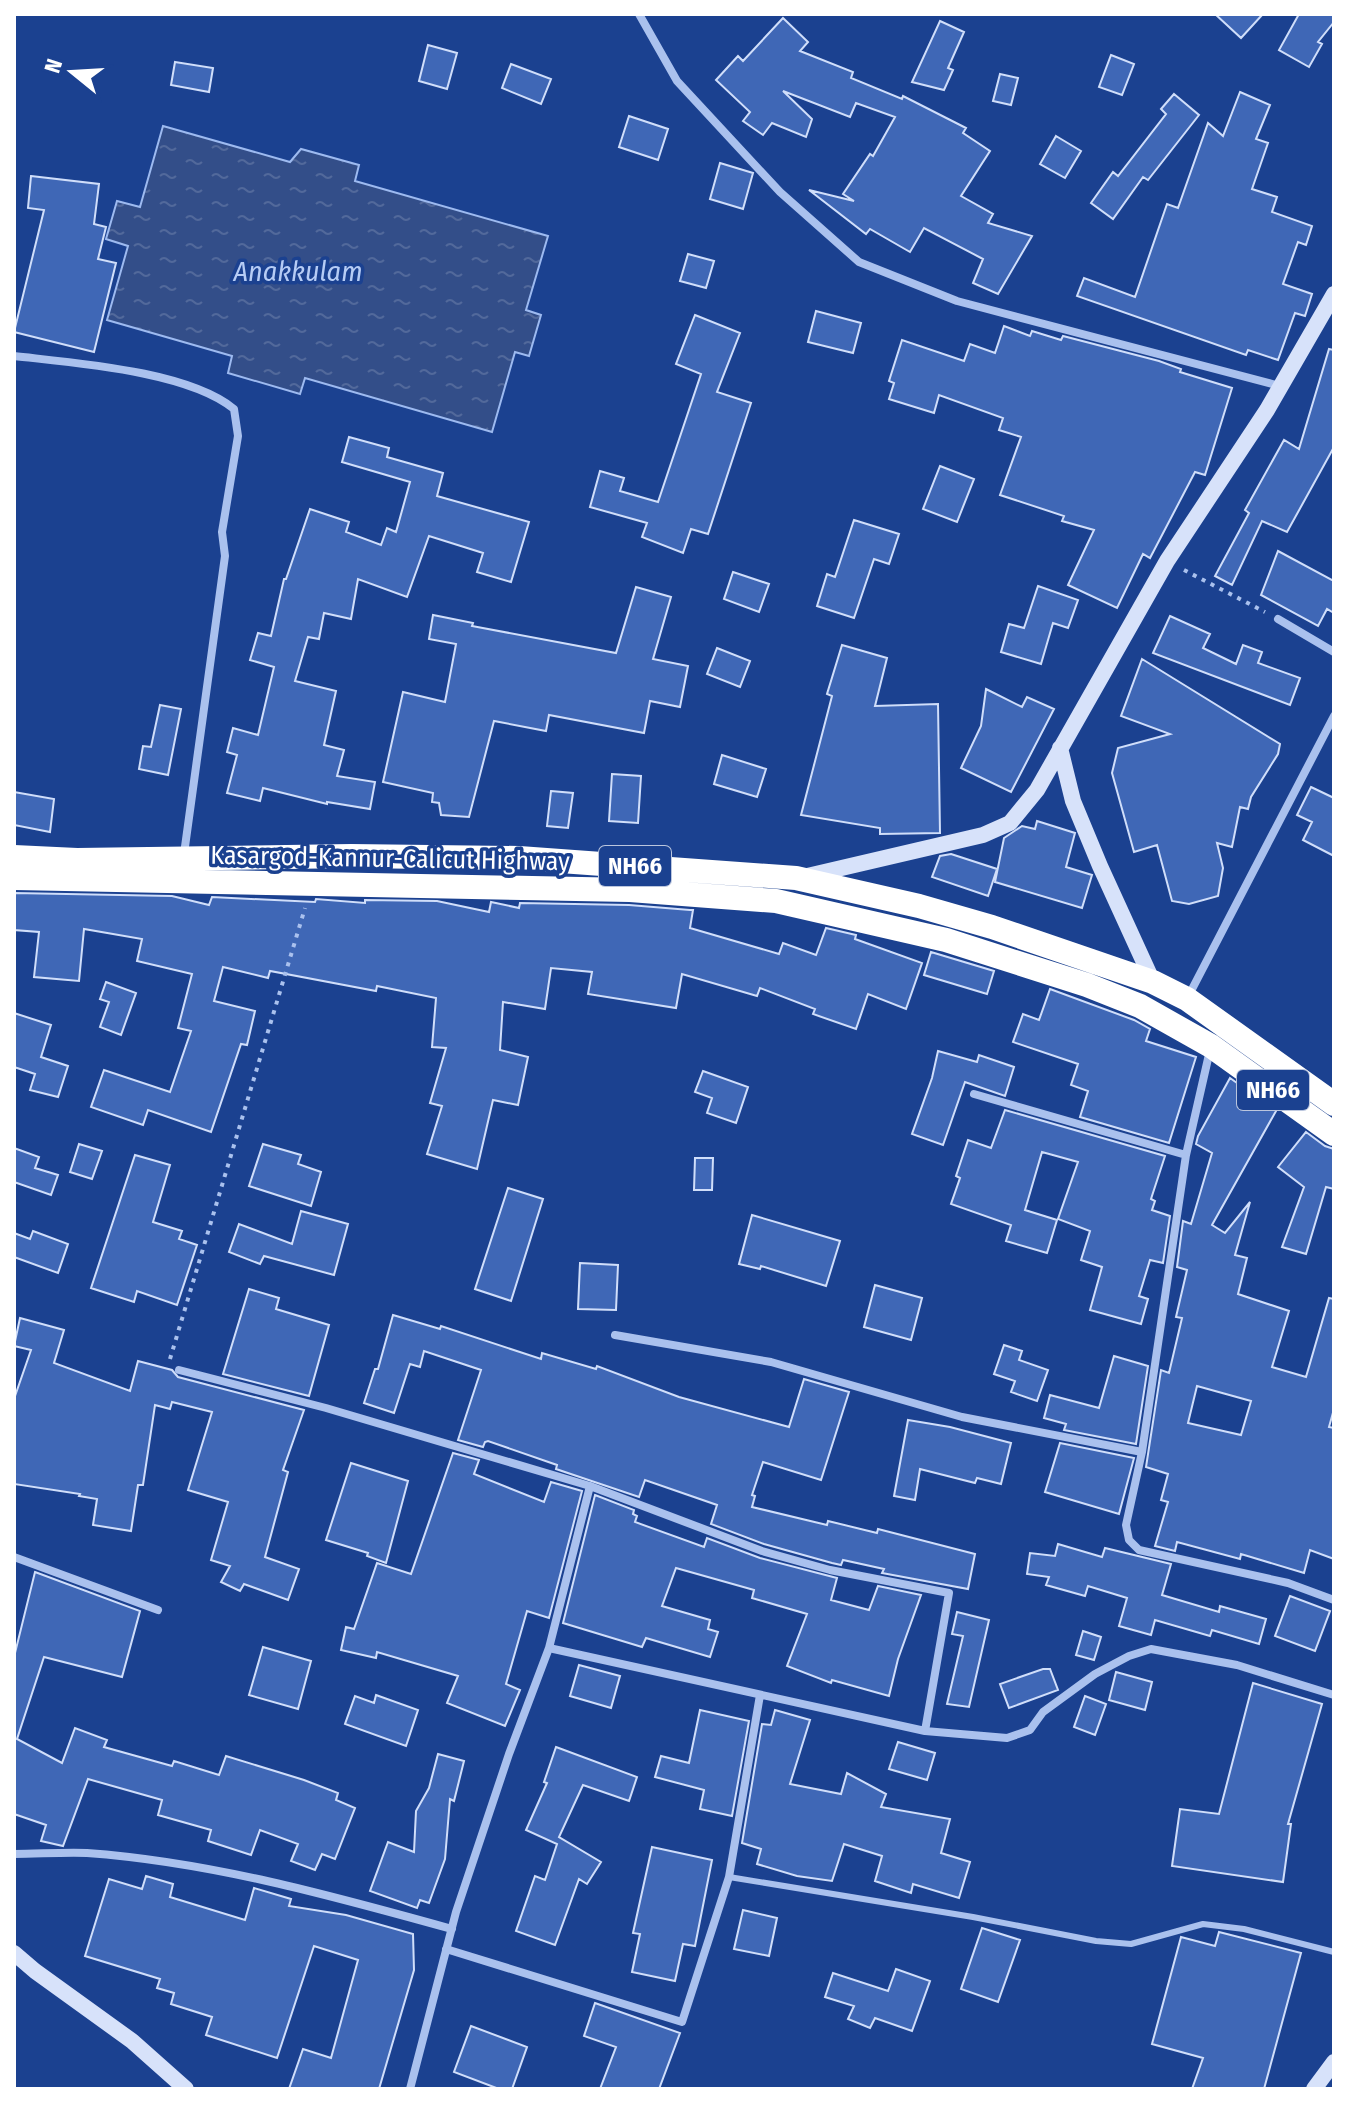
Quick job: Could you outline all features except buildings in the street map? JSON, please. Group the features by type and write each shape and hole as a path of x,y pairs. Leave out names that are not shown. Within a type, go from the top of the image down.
{"highway":[{"name":"Kasargod-Kannur-Calicut Highway","path":"14,857 77,860 351,856 519,858 796,878 919,906 992,927 1153,982 1187,999 1334,1104"},
{"name":"Kasargod-Kannur-Calicut Highway","path":"14,878 630,890 776,901 960,945 1087,985 1140,1006 1211,1046 1334,1134"},
{"path":"1175,1026 1187,999"}],"main road":[{"path":"796,878 968,839 1010,823 1037,790 1167,561 1280,386 1334,294"},
{"path":"1060,748 1078,814 1153,982"},
{"path":"14,1953 132,2041 186,2089"},
{"path":"1314,2089 1334,2062"}],"street":[{"path":"639,14 677,81 780,192 859,262 957,301 1280,386"},
{"path":"14,356 162,377 217,395 234,409 238,436 222,532 225,556 184,859"},
{"path":"1278,619 1334,652"},
{"path":"1187,999 1334,716"},
{"path":"1211,1046 1186,1155 1142,1452 1126,1525 1129,1540 1139,1550 1288,1583 1334,1600"},
{"path":"974,1094 1186,1155"},
{"path":"615,1335 771,1362 962,1417 1142,1452"},
{"path":"179,1370 326,1408 590,1486 762,1551 830,1570 949,1593 925,1731"},
{"path":"410,2089 452,1929 509,1754 549,1648 590,1486"},
{"path":"14,1557 158,1610"},
{"path":"549,1648 925,1731 1007,1738 1030,1730 1043,1712 1095,1674 1129,1656 1151,1649 1237,1665 1334,1695"},
{"path":"446,1949 682,2022 729,1877 760,1695"},
{"path":"14,1854 86,1853 187,1866 330,1895 452,1929"}],"lane":[{"path":"729,1877 973,1917 1096,1941 1131,1944 1203,1924 1244,1929 1334,1952"}],"path":[{"path":"1167,561 1278,619"},
{"path":"179,1370 169,1357 222,1191 312,885"}],"water":[{"name":"Anakkulam","path":"163,126 290,162 301,149 359,165 355,181 548,236 526,310 541,315 529,356 515,352 492,432 305,378 300,394 228,373 232,356 107,320 128,246 106,239 117,201 140,207"}]}
